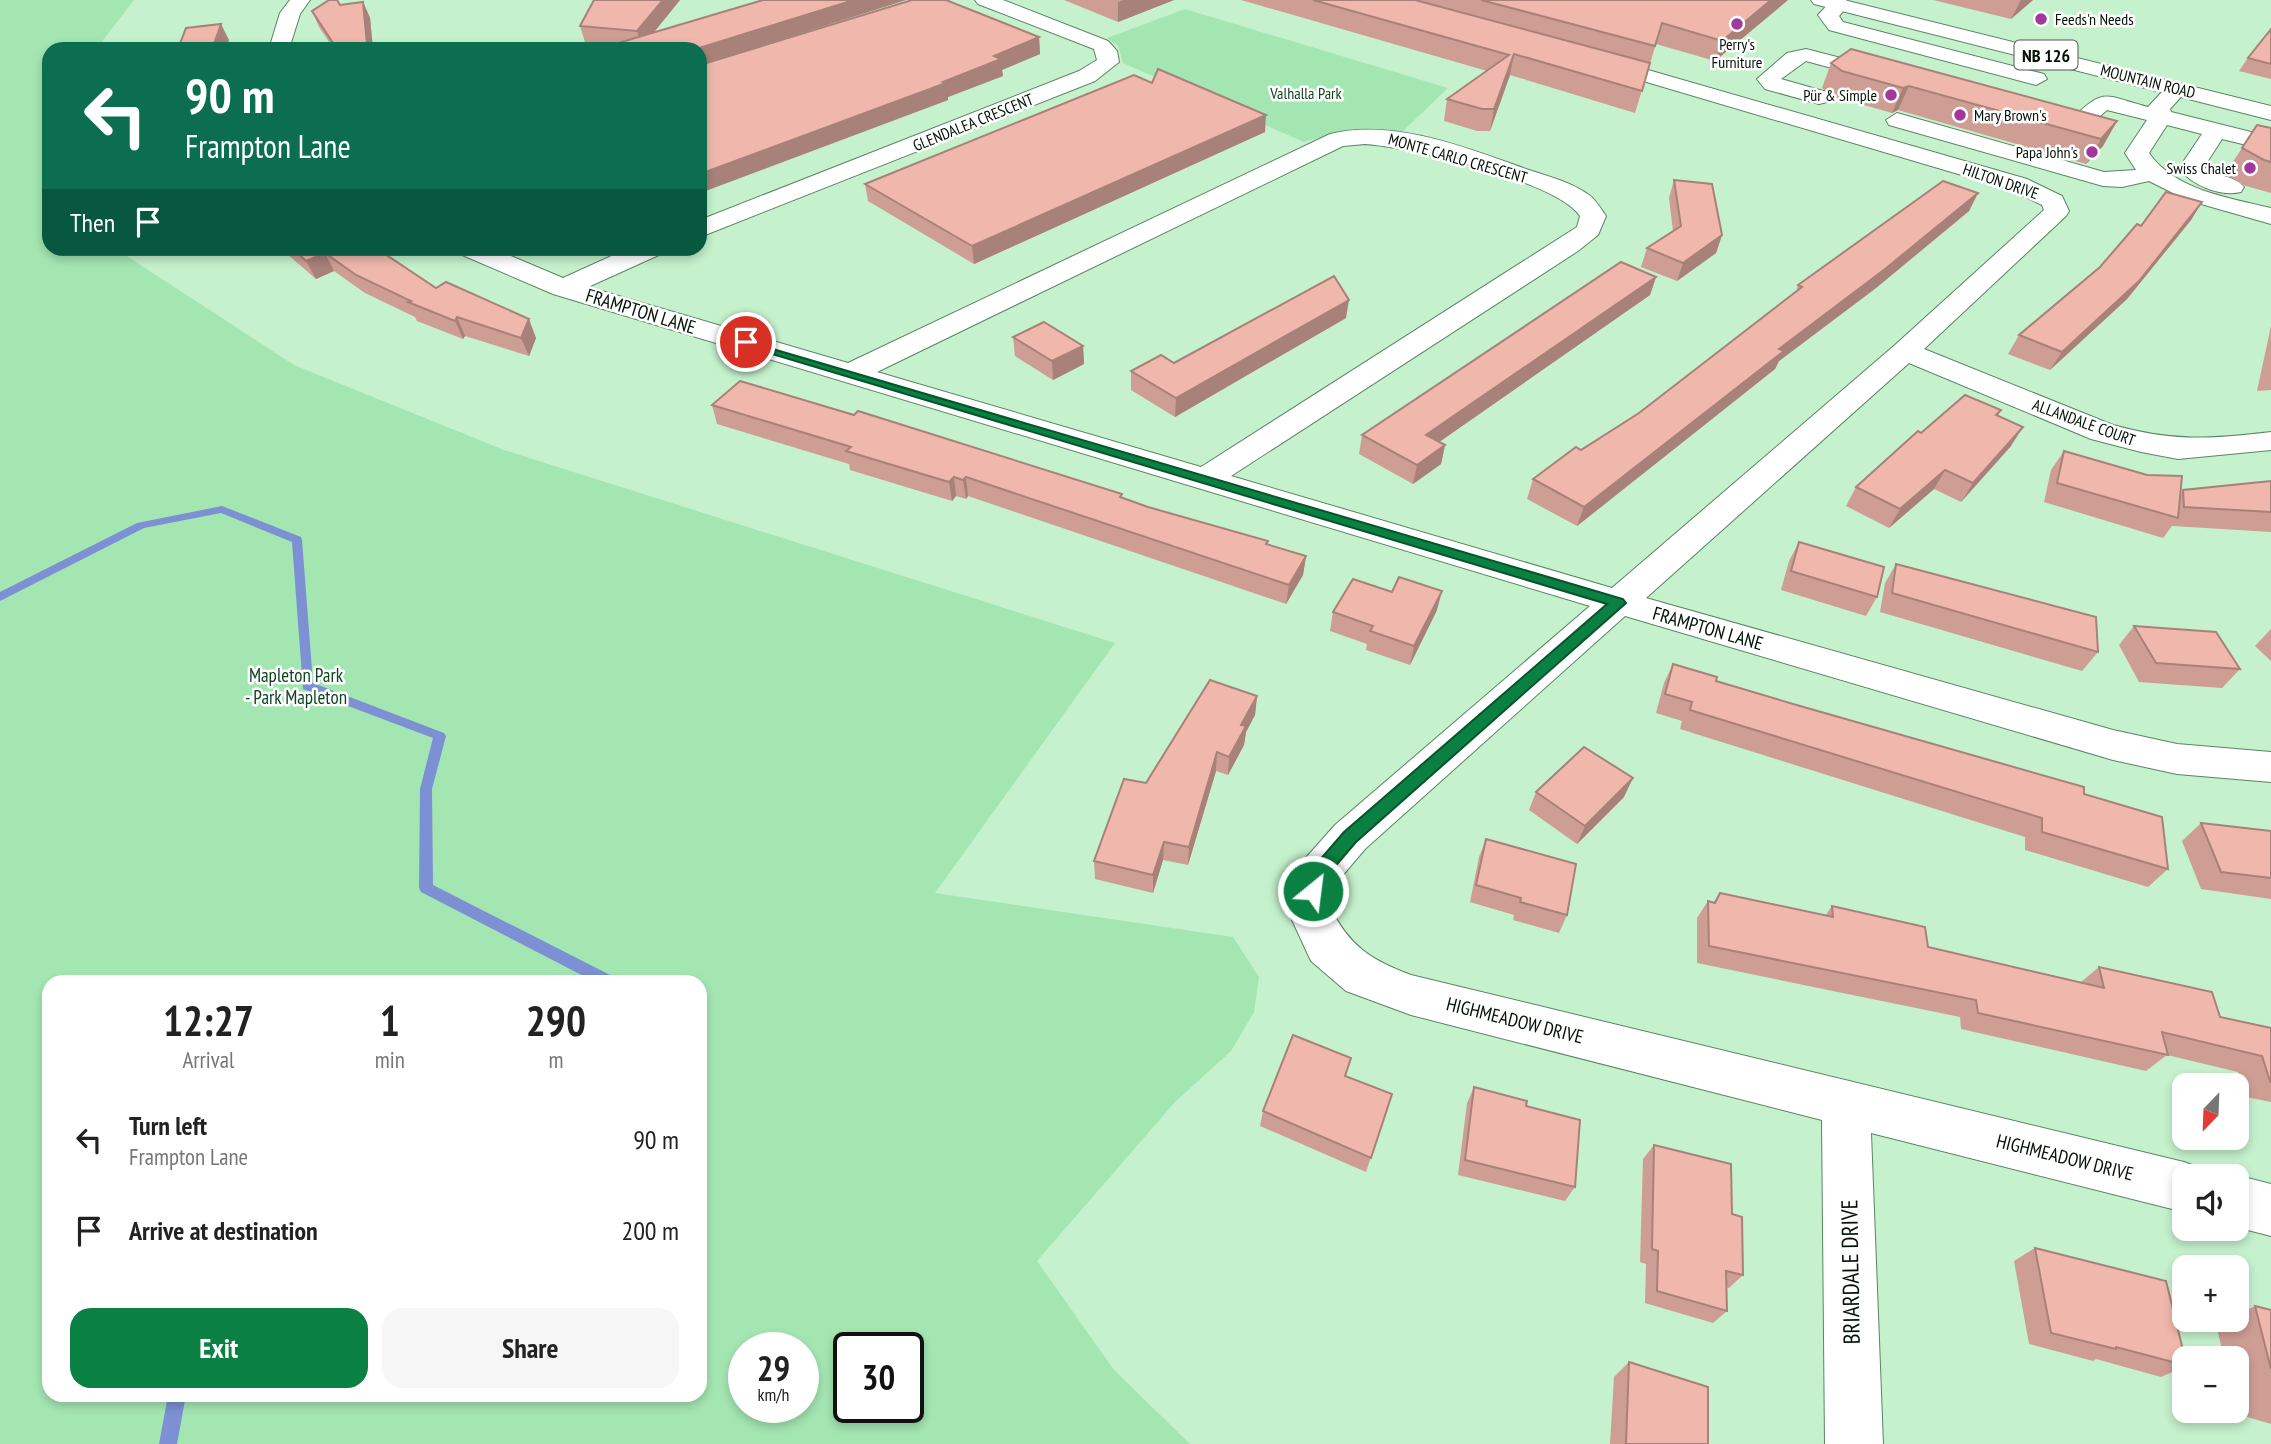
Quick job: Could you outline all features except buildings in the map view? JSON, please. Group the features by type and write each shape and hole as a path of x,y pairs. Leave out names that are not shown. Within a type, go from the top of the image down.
{"street":[{"path":"281,42 290,13 300,0"},
{"name":"GLENDALEA CRESCENT","path":"707,226 1087,76 1108,62 1107,51 1101,46 985,0"},
{"path":"1830,2 1828,15 1836,26 2028,96 2074,128 2141,147"},
{"name":"MOUNTAIN ROAD","path":"1830,2 2271,113"},
{"path":"1806,55 1836,26"},
{"path":"1843,104 1768,80 1794,57 1806,55 1906,82"},
{"name":"HILTON DRIVE","path":"1579,57 2018,184 2053,201 2057,211 1905,351 1618,603"},
{"path":"2028,96 2057,58"},
{"path":"2161,116 2158,108 2179,89"},
{"path":"2074,128 2104,102 2271,144"},
{"path":"1870,112 2103,179 2122,180 2155,173"},
{"path":"2161,116 2137,155 2155,173 2191,193 2271,216"},
{"path":"2216,130 2191,164 2193,172 2214,183 2271,198"},
{"name":"MONTE CARLO CRESCENT","path":"851,373 1338,139 1362,135 1406,140 1564,190 1583,202 1593,216 1589,230 1569,246 1206,479"},
{"name":"FRAMPTON LANE","path":"488,256 563,288 1618,603 2113,745 2177,759 2271,767"},
{"path":"563,288 634,256"},
{"name":"ALLANDALE COURT","path":"1905,351 2102,432 2141,443 2178,449 2215,448 2271,441"},
{"name":"HIGHMEADOW DRIVE","path":"1618,603 1350,837 1318,874 1308,907 1327,947 1362,977 1411,995 2172,1184"},
{"name":"BRIARDALE DRIVE","path":"1846,1101 1854,1444"},
{"path":"2249,1204 2271,1210"}],"green space":[{"name":"Mapleton Park - Park Mapleton","path":"0,0 134,0 101,42 42,42 42,256 127,256 294,365 504,450 1115,643 935,893 1233,937 1259,977 1254,1012 1231,1051 1175,1102 1037,1261 1114,1370 1190,1444 0,1444"},
{"name":"Valhalla Park","path":"1185,9 1448,88 1402,132 1350,129 1304,142 1123,63 1118,46 1107,38"}],"waterway":[{"path":"0,597 141,525 222,509 297,540 307,686 440,736 426,789 426,888 595,975"},
{"path":"168,1444 176,1402"}],"place":[{"name":"Feeds'n Needs","path":"2041,19"},
{"name":"Perry's Furniture","path":"1737,24"},
{"name":"Pür & Simple","path":"1891,95"},
{"name":"Mary Brown's","path":"1960,115"},
{"name":"Papa John's","path":"2092,152"},
{"name":"Swiss Chalet","path":"2250,168"}],"route":[{"path":"746,342 1618,603 1350,837 1318,874 1313,891"}]}
